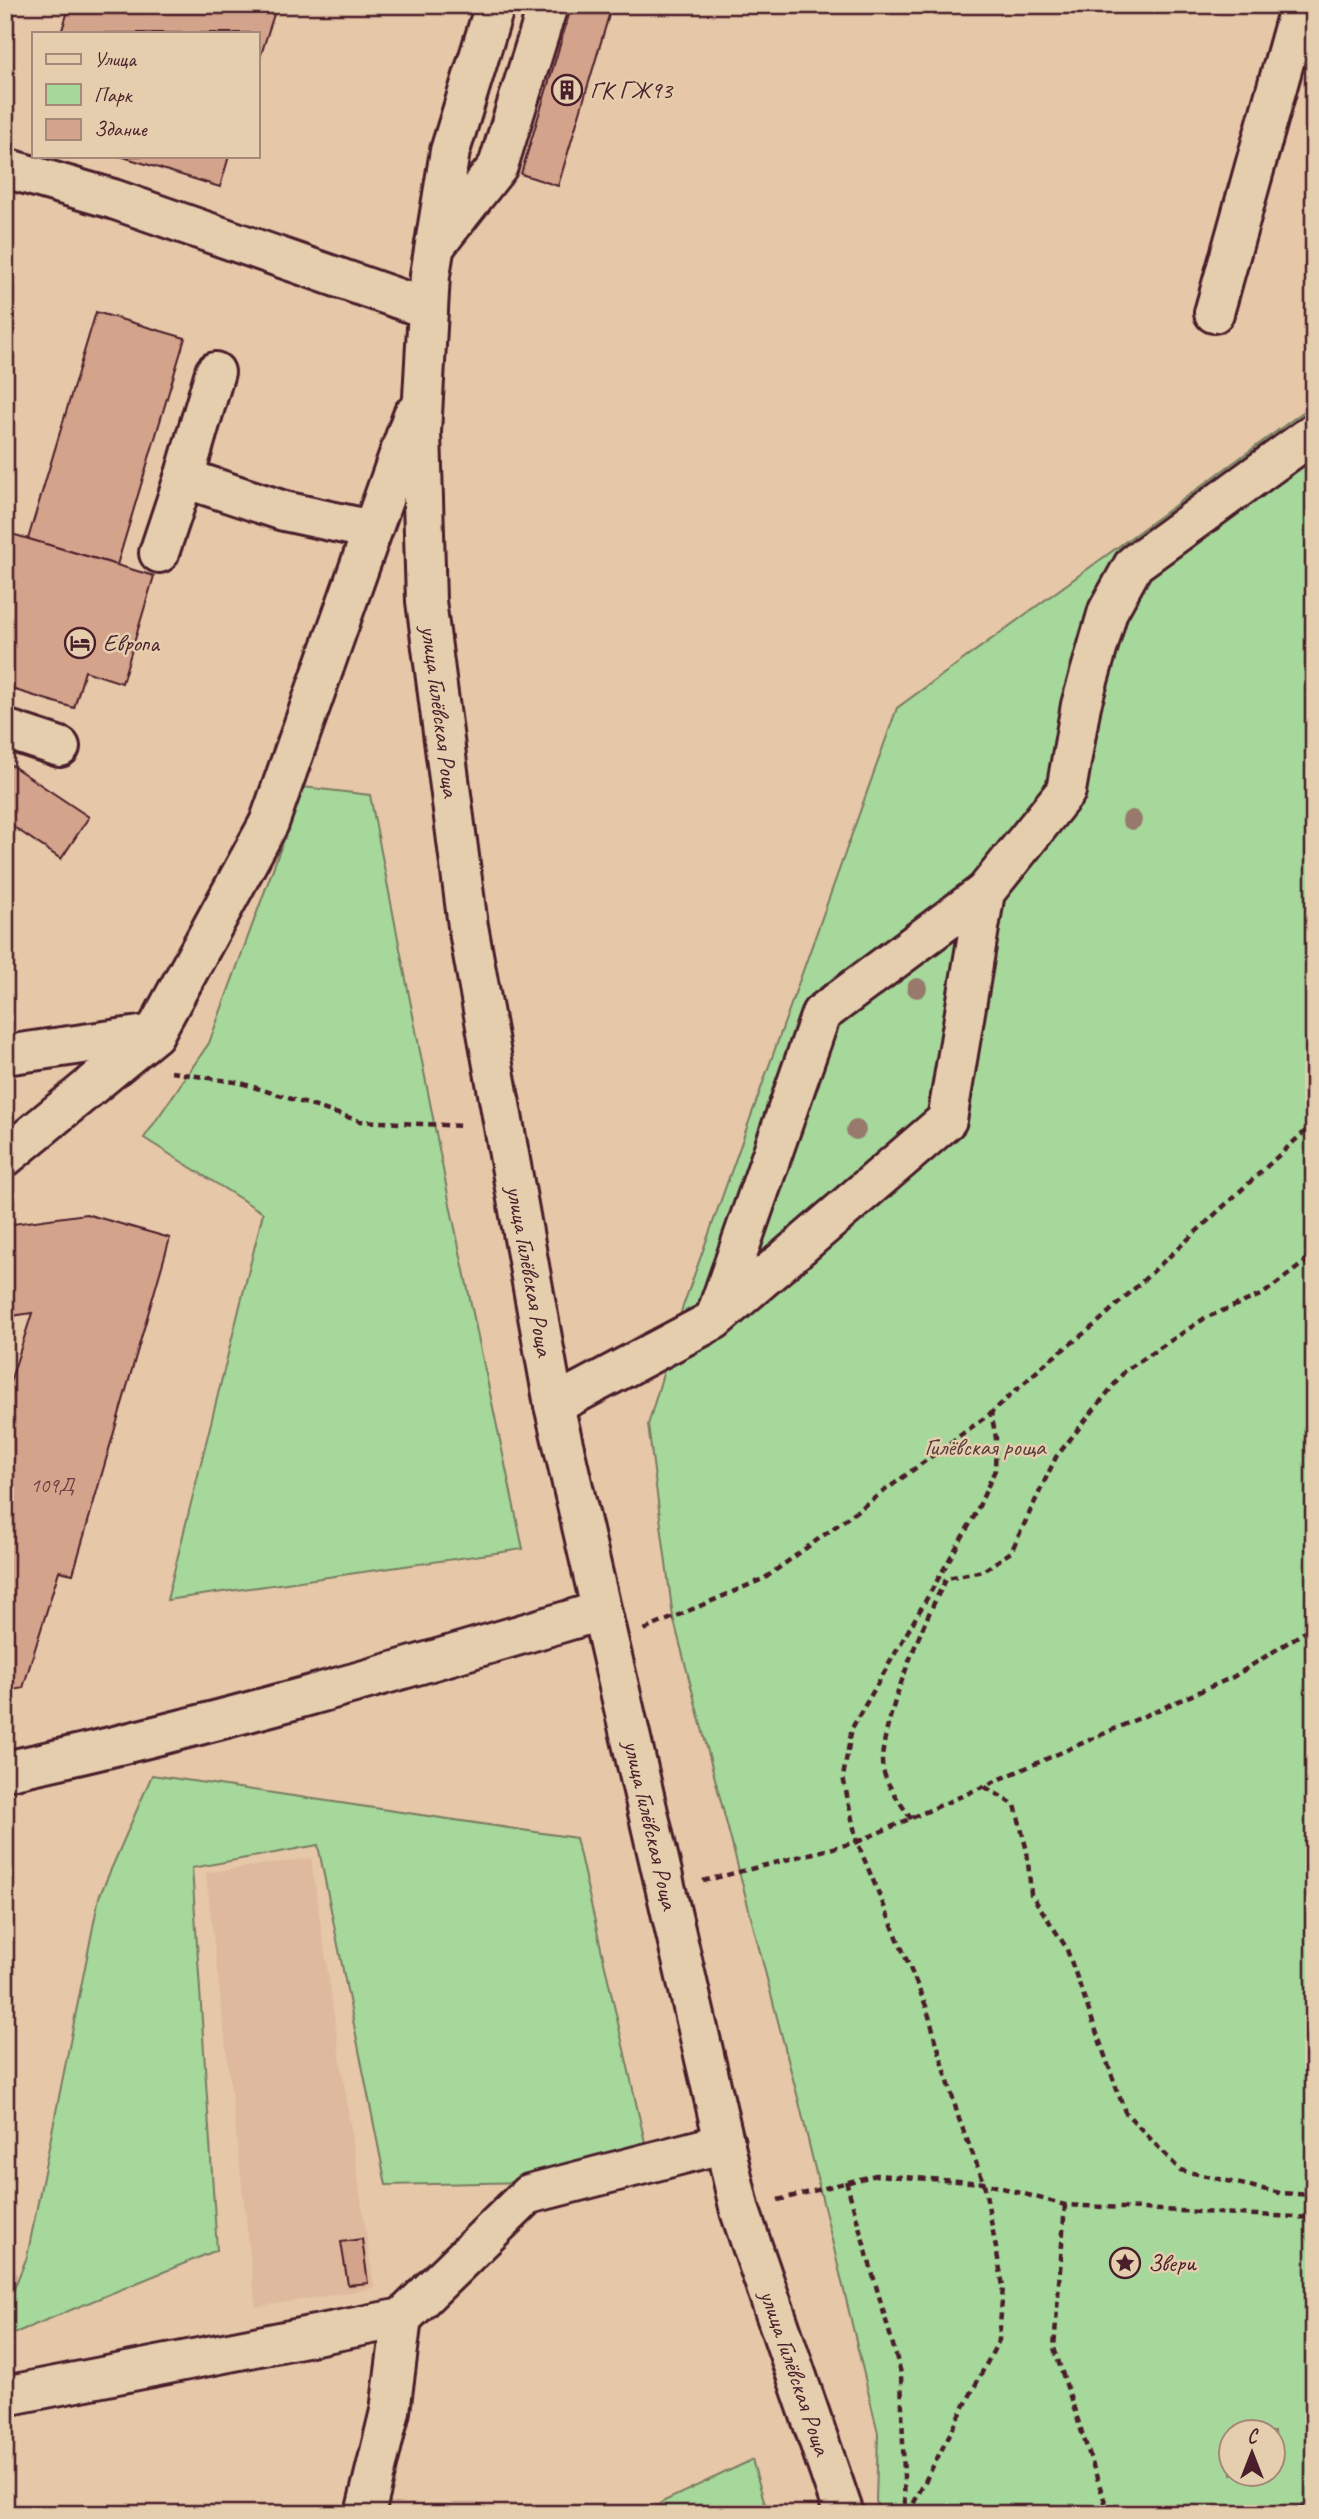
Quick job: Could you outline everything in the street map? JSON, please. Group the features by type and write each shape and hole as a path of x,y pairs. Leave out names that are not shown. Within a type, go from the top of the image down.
{"street":[{"name":"улица Гилёвская Роща","path":"495,5 450,151 434,246 421,432 426,601 468,926 554,1405 603,1628 740,2211 844,2514"},
{"path":"434,246 498,166 548,5"},
{"path":"1213,313 1300,5"},
{"path":"5,168 113,199 428,309"},
{"path":"159,553 215,372"},
{"path":"5,1157 154,1034 269,823 424,383"},
{"path":"714,1320 821,1014 985,892 1066,791 1081,705 1108,611 1134,564 1314,433"},
{"path":"184,478 284,511 372,530"},
{"path":"5,729 60,747"},
{"path":"554,1405 714,1320 947,1119 985,892"},
{"path":"5,1055 154,1034"},
{"path":"5,1770 94,1752 458,1653 603,1628"},
{"path":"5,2396 402,2318 529,2194 725,2143"},
{"path":"365,2514 390,2411 402,2318"}],"path":[{"path":"119,1063 241,1083 360,1121 504,1127"},
{"path":"603,1628 678,1618 765,1578 991,1413 1046,1363 1096,1324 1314,1123"},
{"path":"911,1819 891,1787 882,1763 890,1723 930,1607 947,1578 983,1571 1011,1552 1056,1457 1125,1371 1205,1318 1263,1294 1305,1262 1314,1234"},
{"path":"907,2514 999,2340 1003,2286 984,2183 959,2119 926,2006 858,1842 843,1777 852,1728 980,1504 995,1470 996,1438 991,1413"},
{"path":"665,1891 858,1842 1233,1677 1314,1626"},
{"path":"984,1786 1015,1805 1027,1851 1031,1894 1066,1947 1125,2112 1180,2170 1280,2193 1314,2195"},
{"path":"740,2211 876,2175 984,2183 1065,2205 1314,2218"},
{"path":"846,2181 901,2372 907,2514"},
{"path":"1065,2205 1054,2348 1109,2514"},
{"path":"1287,2514 1314,2500"}],"shaded area":[{"path":"311,1858 374,2288 256,2307 206,1873"}],"green space":[{"name":"Гилёвская роща","path":"1314,404 1314,2514 881,2514 876,2501 878,2433 799,2102 673,1617 648,1425 682,1309 897,708"},
{"path":"303,787 370,795 449,1200 523,1549 167,1600 263,1213 144,1138 209,1043"},
{"path":"152,1775 576,1838 647,2151 530,2182 386,2185 318,1845 192,1868 217,2250 5,2337 5,2310 27,2257 99,1897"},
{"path":"752,2460 768,2514 647,2514 662,2502"}],"building":[{"path":"70,5 277,5 259,61 259,32 61,32"},
{"name":"ГК ГЖ93","path":"572,5 612,5 558,186 521,174"},
{"path":"126,158 228,158 220,187"},
{"path":"96,312 185,338 117,565 28,539"},
{"path":"5,532 154,576 122,683 85,671 74,708 5,687"},
{"path":"5,761 89,817 61,859 5,821"},
{"path":"86,1214 170,1238 73,1574 59,1571 23,1688 5,1692 5,1398 32,1313 5,1317 5,1225"},
{"path":"362,2239 368,2283 348,2285 341,2242"}],"place":[{"name":"ГК ГЖ93","path":"567,90"},
{"name":"Европа","path":"80,643"},
{"name":"Звери","path":"1125,2263"}]}
